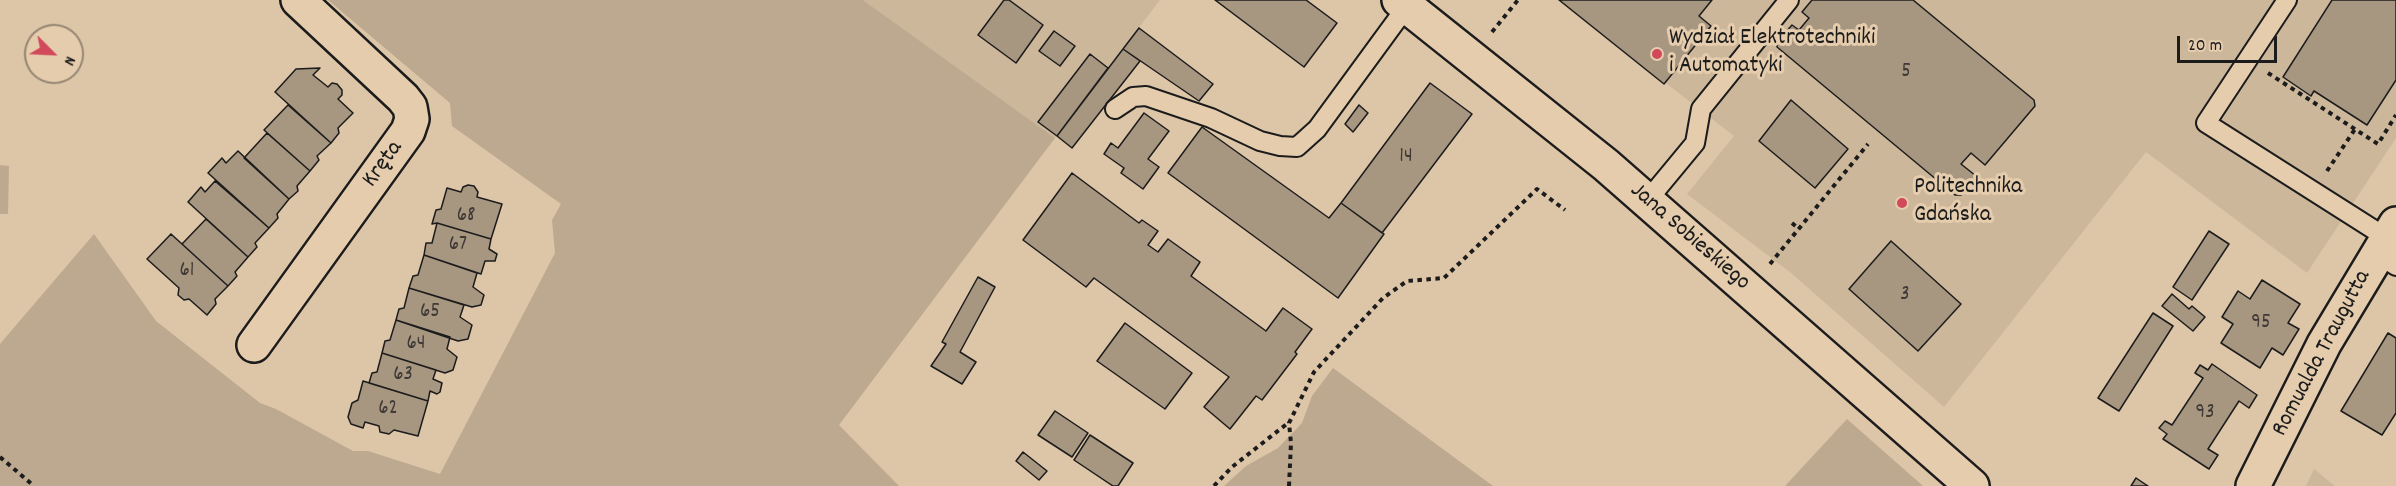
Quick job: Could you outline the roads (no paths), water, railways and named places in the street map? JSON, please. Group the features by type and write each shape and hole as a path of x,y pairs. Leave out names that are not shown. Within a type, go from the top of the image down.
{"main road":[{"name":"Kręta","path":"254,345 408,131 412,119 410,107 403,98 298,0"},
{"name":"Jana Sobieskiego","path":"1403,3 1563,129 1972,486"},
{"name":"Romualda Traugutta","path":"2253,486 2324,344 2389,245"}],"lane":[{"path":"1647,201 1695,143 1701,109 1789,0"},
{"path":"2287,0 2206,123 2314,191 2389,245"},
{"path":"1115,109 1133,98 1146,96 1211,118 1260,141 1297,147 1317,129 1403,3"}],"place":[{"name":"Wydział Elektrotechniki i Automatyki","path":"1657,54"},
{"name":"Politechnika Gdańska","path":"1902,203"}]}
